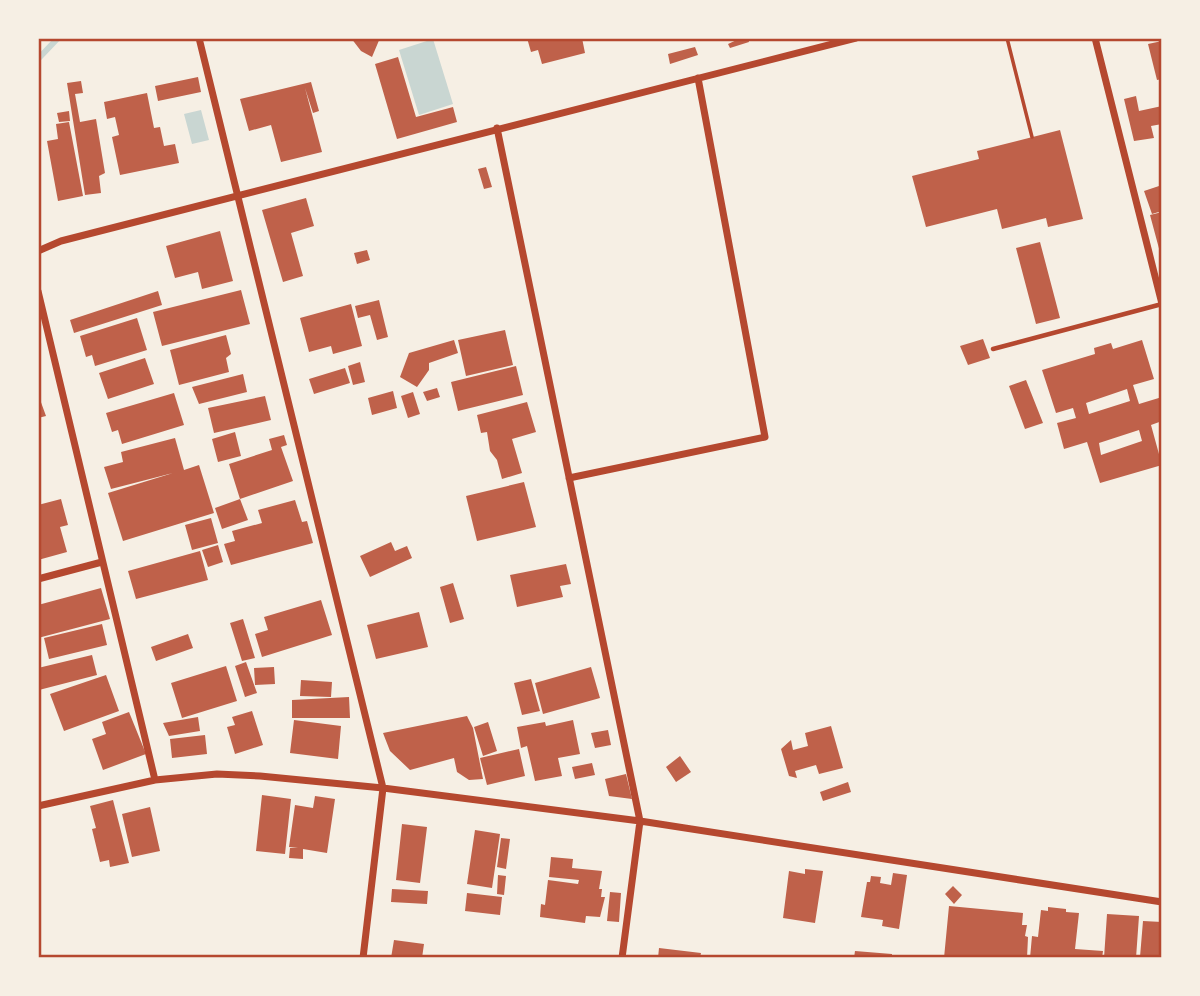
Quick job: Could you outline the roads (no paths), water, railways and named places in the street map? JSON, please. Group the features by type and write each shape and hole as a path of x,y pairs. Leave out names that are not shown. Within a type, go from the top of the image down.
{"street":[{"path":"198,38 383,788 363,957"},
{"path":"38,251 61,241 237,195 856,38"},
{"path":"1095,38 1161,304"},
{"path":"569,478 765,437 698,78"},
{"path":"497,128 640,821 622,957"},
{"path":"38,291 155,780"},
{"path":"38,579 102,562"},
{"path":"38,806 155,780 218,774 383,788 640,821 1161,902"}],"lane":[{"path":"992,349 1161,304"}],"waterway":[{"path":"38,59 58,38"}]}
